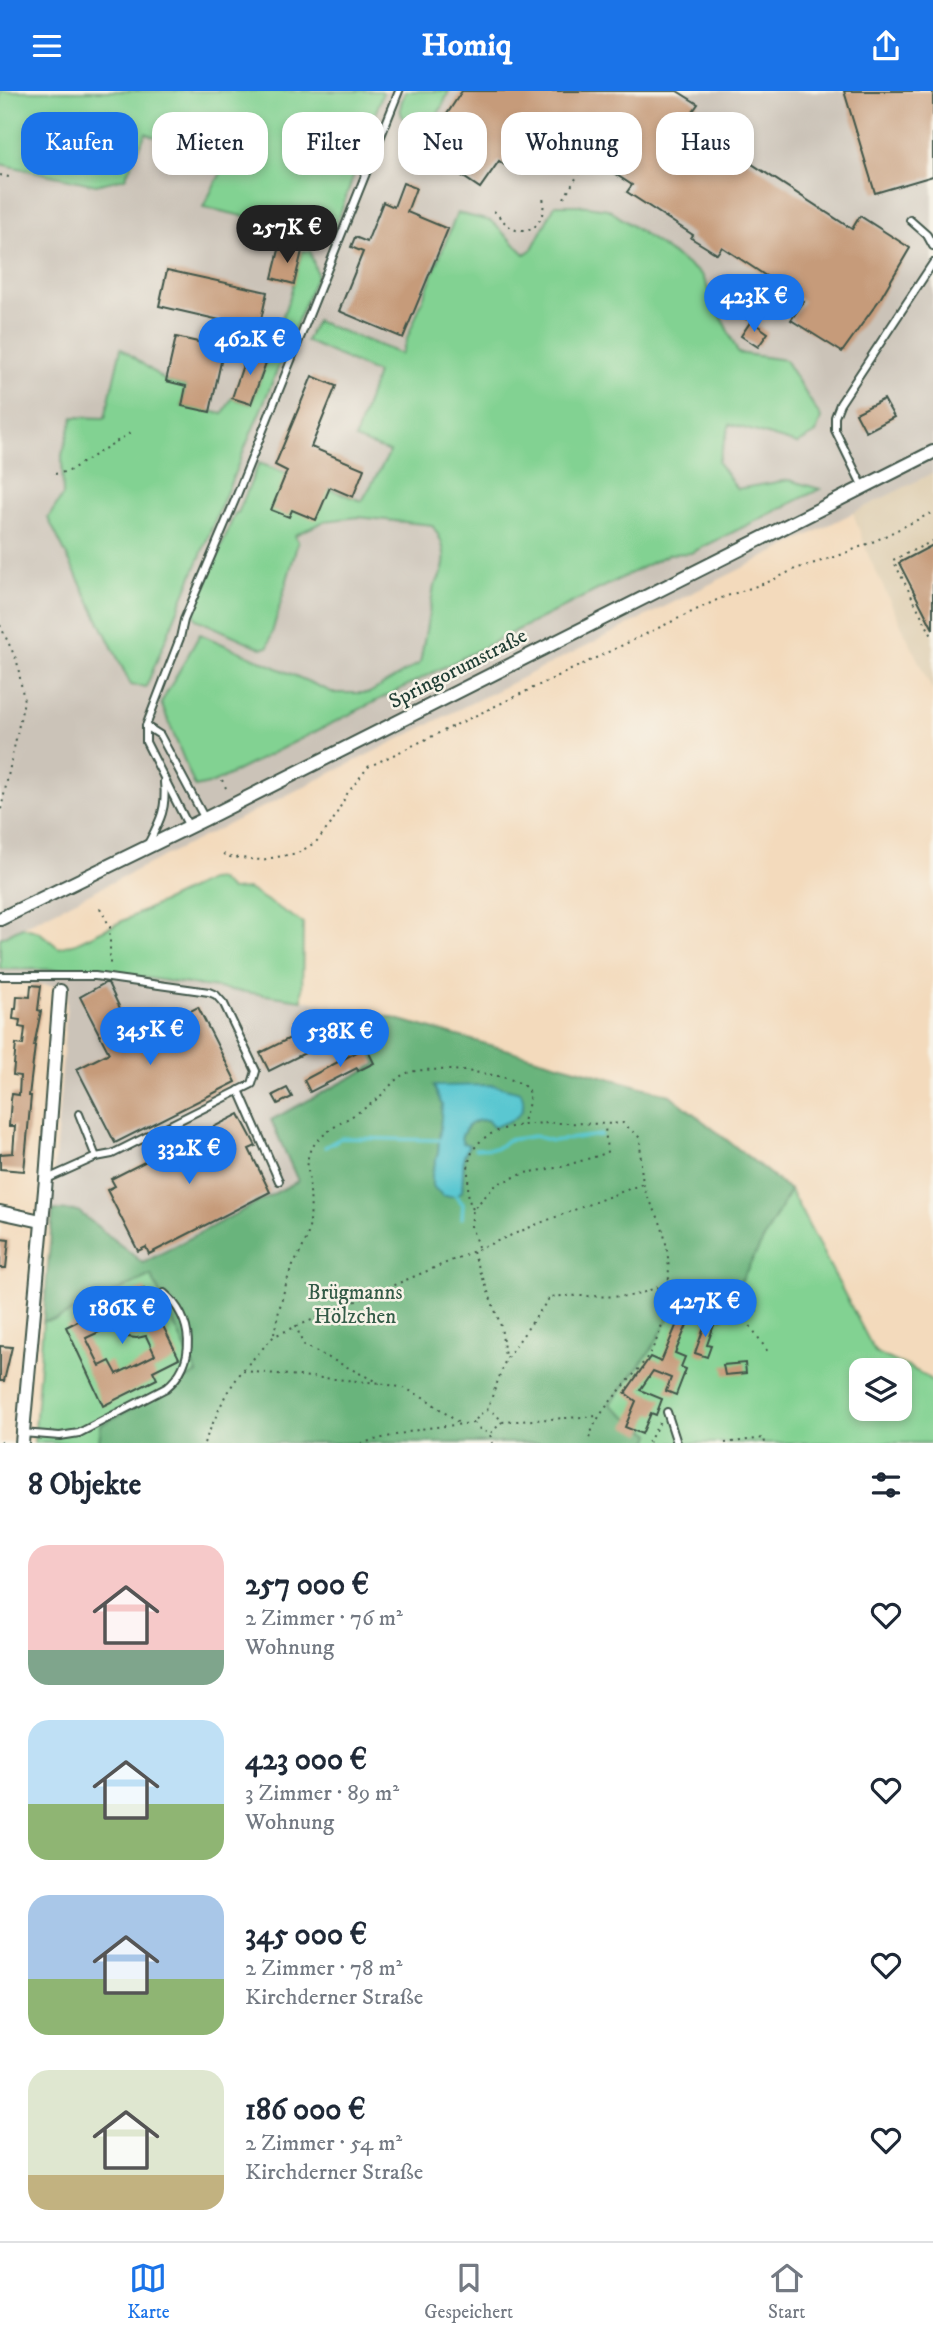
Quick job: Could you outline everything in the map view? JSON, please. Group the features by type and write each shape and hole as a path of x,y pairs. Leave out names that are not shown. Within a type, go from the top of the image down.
{"street":[{"name":"Springorumstraße","path":"0,919 205,819 933,452"},
{"path":"22,1438 61,991"},
{"path":"0,1212 41,1221"}],"lane":[{"path":"189,827 146,742 146,726 180,638 184,620 235,500 398,91"},
{"path":"910,220 927,235 933,246"},
{"path":"863,487 835,430 835,417 840,404 933,263"},
{"path":"146,726 160,735 205,819"},
{"path":"145,848 162,817 164,776"},
{"path":"0,976 110,978 209,992 220,999 256,1071 252,1084 112,1154 96,1157 46,1179"},
{"path":"239,1090 279,1181"},
{"path":"79,1114 96,1157"},
{"path":"22,1438 79,1433 166,1388 176,1379 186,1360 189,1342 187,1328 178,1309 164,1293 152,1298"},
{"path":"667,1412 677,1443"}],"path":[{"path":"0,175 9,177"},
{"path":"564,198 578,175"},
{"path":"494,211 505,223 518,231 532,229 541,220 543,197"},
{"path":"55,474 69,471 130,433"},
{"path":"223,854 261,860 298,853 316,842 331,824 347,794 368,767 721,598 771,581 795,569 838,556 933,512"},
{"path":"933,541 893,559 933,638"},
{"path":"0,625 17,661 24,701 0,814"},
{"path":"100,908 110,927 110,978"},
{"path":"274,1336 290,1273 308,1235 311,1193 307,1162 310,1150 318,1140 377,1100 393,1081 406,1073 422,1069 492,1074 522,1085 529,1095 522,1124"},
{"path":"473,1209 469,1203 468,1161 474,1146 493,1132 522,1124 623,1123 639,1138 643,1183 667,1248 669,1286 663,1318 651,1350 599,1416 590,1430 588,1443"},
{"path":"479,1249 471,1226 473,1209 497,1184 607,1153 605,1125"},
{"path":"204,1443 226,1394 242,1371 274,1336 473,1251 643,1183"},
{"path":"473,1251 501,1326 506,1359"},
{"path":"474,1423 479,1415 487,1410 506,1359 550,1297 569,1294 630,1296 648,1293 659,1285 669,1286 735,1310 745,1318 768,1352"},
{"path":"735,1310 745,1307 758,1311"},
{"path":"296,1325 303,1345 380,1383"},
{"path":"242,1371 380,1383 404,1388 425,1398 461,1424"},
{"path":"487,1410 496,1414 502,1422"},
{"path":"648,1443 667,1412"},
{"path":"490,1434 502,1422 599,1416"},
{"path":"361,1443 426,1428 474,1423"},
{"path":"474,1423 490,1434"},
{"path":"490,1434 492,1443"},
{"path":"725,1443 764,1438 765,1443"},
{"path":"0,1442 6,1443"}],"shaded area":[{"path":"0,91 933,91 933,473 0,938"},
{"path":"933,473 933,692 869,557 853,513"},
{"path":"0,969 90,970 235,989 364,1010 359,1028 378,1064 271,1120 299,1181 143,1263 43,1321 68,986 0,983"}],"green space":[{"path":"0,91 383,92 376,112 282,112 282,175 354,175 334,231 322,234 203,207 220,175 268,175 268,112 152,112 152,136 146,133 138,150 138,112 21,112 21,169 0,164"},
{"path":"406,91 449,91 439,112 401,112"},
{"path":"50,175 126,175 125,178 96,185"},
{"path":"555,205 608,209 702,275 738,353 785,360 821,418 816,433 797,444 730,424 718,462 737,489 789,480 820,489 691,553 669,554 213,783 195,787 161,703 200,634 334,693 369,693 420,663 434,586 443,571 445,556 441,541 432,525 358,517 325,521 295,535 298,542 268,647 261,648 196,619 194,613 235,513 238,513 259,463 362,501 390,452 355,439 377,373 306,341 316,321 401,354 457,213 491,221 525,254 532,249"},
{"path":"302,251 310,251 317,274 146,687 131,685 48,518 63,495 62,455 73,417 105,418 121,348 166,381 186,386 182,406 223,414 232,398 251,404 290,296"},
{"path":"218,879 231,890 248,889 303,923 302,1000 90,970 0,969 0,938 22,927 39,932 59,948 76,943 209,880"},
{"name":"Brügmanns Hölzchen","path":"364,1010 670,1095 790,1190 723,1318 674,1310 651,1350 610,1404 651,1434 648,1443 99,1443 101,1425 197,1373 151,1275 57,1319 43,1321 53,1210 78,1211 143,1263 298,1181 271,1120 377,1064 359,1028","holes":["434,1086 511,1122 482,1120 465,1130 461,1138 463,1143 469,1145 464,1156 462,1191 432,1174 438,1153 442,1105"]},
{"path":"790,1190 875,1352 888,1358 849,1358 849,1421 912,1421 912,1369 933,1382 933,1443 648,1443 651,1434 610,1405 651,1350 674,1310 723,1317"},
{"path":"151,1275 197,1373 101,1425 99,1443 34,1443 43,1321 57,1319"}],"water":[{"path":"493,1085 521,1092 521,1112 513,1119 493,1127 487,1120 468,1126 461,1138 463,1143 469,1145 464,1156 462,1191 456,1196 443,1196 432,1186 442,1105 434,1086"}],"building":[{"path":"462,91 677,91 698,104 692,112 656,112 656,175 754,175 754,165 852,229 860,216 910,248 880,299 842,352 791,320 804,301 722,247 717,254 691,238 693,235 627,192 632,185 617,175 642,175 642,112 501,112 501,162 499,161 480,188 461,175 487,175 487,112 448,112"},
{"path":"844,91 933,91 933,176 875,193"},
{"path":"403,183 416,188 407,212 448,229 403,338 339,311 363,252 351,247 355,237 367,242 383,202 394,207"},
{"path":"280,246 302,251 294,284 272,278"},
{"path":"167,270 267,292 259,329 159,306"},
{"path":"734,299 751,310 746,319 729,307"},
{"path":"751,321 768,333 758,347 741,336"},
{"path":"176,337 224,348 210,412 182,406 186,386 166,381"},
{"path":"248,350 268,357 251,404 232,398"},
{"path":"312,376 336,386 311,447 364,469 353,497 330,487 316,520 292,510 289,517 271,510 287,471 275,465"},
{"path":"884,399 894,417 866,432 856,413"},
{"path":"933,545 933,629 899,563"},
{"path":"108,983 135,1040 198,1007 236,1082 115,1143 77,1069 109,1053 80,997"},
{"path":"31,985 41,986 38,1010 41,1011 34,1046 24,1171 0,1169 0,1154 13,1153 15,1126 9,1126 11,1100 12,1094 19,1095 20,1076 13,1075 16,1044 23,1045 25,1028 19,1027 20,1020 13,1019 14,1009 17,996 30,997"},
{"path":"296,1035 305,1053 269,1071 260,1053"},
{"path":"366,1047 374,1063 358,1071 357,1068 310,1092 304,1080"},
{"path":"287,1088 292,1097 278,1104 273,1095"},
{"path":"239,1114 256,1146 249,1149 270,1192 149,1254 146,1247 138,1251 107,1190 115,1186 111,1179"},
{"path":"0,1239 9,1240 6,1268 0,1268"},
{"path":"144,1288 147,1301 152,1304 179,1358 153,1371 157,1379 103,1406 66,1327","holes":["114,1325 127,1337 146,1336 155,1355 117,1374 110,1361 100,1366 86,1338"]},
{"path":"681,1314 690,1318 675,1353 685,1357 681,1367 686,1369 676,1395 666,1391 671,1378 653,1371 640,1390 662,1399 656,1415 651,1413 642,1434 625,1427 636,1401 625,1393 650,1357 661,1362"},
{"path":"707,1319 715,1322 707,1345 711,1346 707,1357 695,1353"},
{"path":"0,1346 12,1347 4,1381 0,1381"},
{"path":"745,1363 746,1373 725,1375 723,1365"}],"waterway":[{"path":"475,1149 497,1148 508,1140 535,1136 552,1141 601,1135"},
{"path":"325,1147 341,1138 439,1140"},
{"path":"456,1196 463,1204 462,1218"}]}
